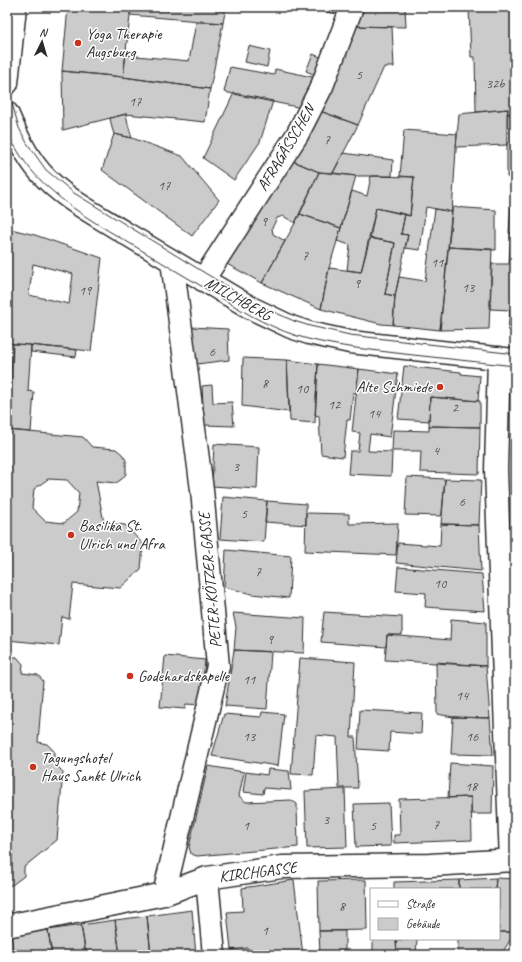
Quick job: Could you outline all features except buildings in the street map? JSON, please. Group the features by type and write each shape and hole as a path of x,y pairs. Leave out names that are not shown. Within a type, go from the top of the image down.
{"street":[{"path":"7,83 15,7"},
{"name":"AFRAGÄSSCHEN","path":"203,280 297,134 322,86 352,7"},
{"name":"MILCHBERG","path":"7,103 9,126 31,160 54,186 89,211 264,315 309,333 350,342 507,359"},
{"name":"PETER-KÖTZER-GASSE","path":"164,894 218,666 202,490 172,261"},
{"path":"507,359 496,470 513,861"},
{"name":"KIRCHGASSE","path":"7,926 164,894 207,878 282,867 430,865 513,861"},
{"path":"207,878 214,955"}],"tram line":[{"path":"7,59 10,96 19,128 27,143 46,170 74,193 254,303 294,321 350,335 515,354"},
{"path":"7,131 20,155 31,170 43,183 72,207 109,231 273,327 296,336 344,346 515,366"}],"place":[{"name":"Yoga Therapie Augsburg","path":"78,43"},
{"name":"Alte Schmiede","path":"440,387"},
{"name":"Basilika St. Ulrich und Afra","path":"71,535"},
{"name":"Godehardskapelle","path":"130,676"},
{"name":"Tagungshotel Haus Sankt Ulrich","path":"33,767"}]}
